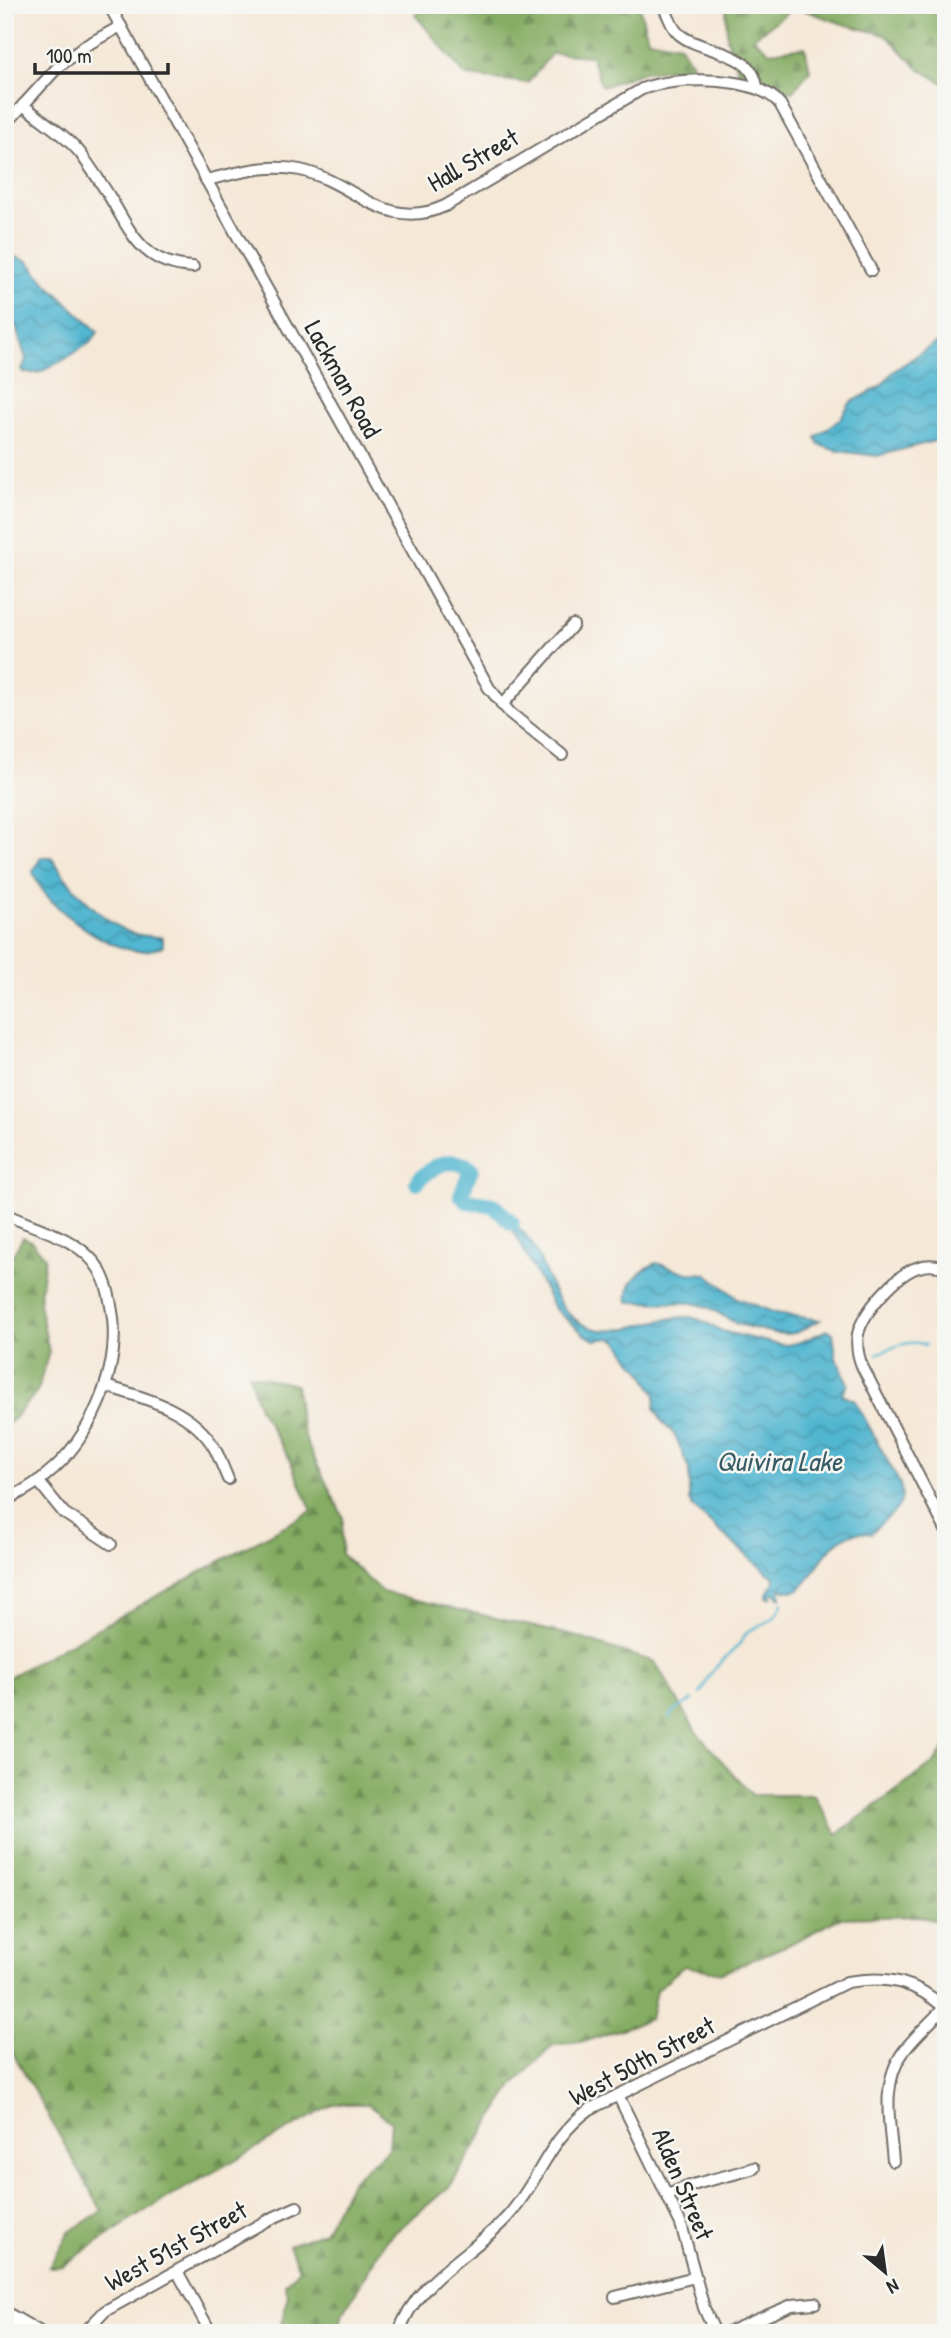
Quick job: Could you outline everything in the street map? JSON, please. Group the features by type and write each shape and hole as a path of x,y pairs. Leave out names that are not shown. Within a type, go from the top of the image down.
{"main road":[{"path":"5,2314 38,2333"}],"street":[{"name":"Lackman Road","path":"109,5 489,688 510,713 562,755"},
{"path":"662,5 676,31 687,40 742,62 753,74 757,87 774,96 870,270"},
{"path":"5,125 57,68 85,46 121,26"},
{"name":"Hall Street","path":"206,180 254,168 281,167 319,176 387,211 417,215 444,206 617,102 651,85 676,80 696,80 757,87"},
{"path":"23,105 79,152 108,193 130,234 143,249 162,261 179,267 193,267"},
{"path":"502,705 573,625"},
{"path":"5,1214 76,1245 95,1264 110,1294 115,1337 105,1386 96,1410 74,1444 48,1474 5,1501"},
{"path":"946,1268 928,1265 916,1267 902,1275 862,1324 858,1335 858,1356 868,1380 946,1530"},
{"path":"105,1386 172,1409 195,1424 214,1448 228,1479"},
{"path":"38,1481 64,1513 111,1544"},
{"name":"West 50th Street","path":"399,2333 408,2312 424,2291 507,2217 565,2129 590,2109 847,1982 876,1978 908,1984 926,1993 945,2008"},
{"path":"893,2161 888,2087 893,2069 904,2050 945,2008"},
{"name":"Alden Street","path":"618,2095 681,2224 695,2277 715,2333"},
{"path":"667,2195 709,2179 731,2176 754,2168"},
{"name":"West 51st Street","path":"84,2333 105,2311 266,2221 297,2207"},
{"path":"177,2271 211,2333"},
{"path":"615,2297 695,2277"},
{"path":"726,2333 792,2305 815,2304"}],"green space":[{"path":"427,5 639,5 648,39 680,45 694,67 644,72 602,87 591,56 552,53 528,83 466,76 415,15"},
{"path":"726,5 946,5 946,85 918,68 886,35 843,24 795,7 753,38 770,52 805,47 810,71 792,92 739,74 727,38"},
{"path":"23,1237 31,1241 45,1257 39,1303 49,1352 37,1392 5,1428 5,1269"},
{"path":"249,1374 296,1385 299,1415 307,1444 343,1517 341,1554 382,1592 574,1636 655,1662 697,1733 752,1795 814,1795 837,1834 934,1763 946,1746 946,1923 917,1916 840,1918 794,1942 722,1973 684,1966 656,1990 650,2019 587,2041 553,2045 514,2084 450,2186 386,2240 342,2315 339,2333 279,2333 288,2294 285,2284 299,2269 289,2245 324,2232 351,2182 389,2148 391,2121 368,2104 334,2104 148,2209 62,2266 49,2267 69,2232 102,2211 5,2039 5,1679 312,1511 290,1460 259,1408"}],"water":[{"path":"12,256 28,261 45,282 98,332 91,342 38,373 25,373 22,370 26,359 5,293 5,257"},
{"path":"946,340 946,438 877,456 838,451 819,445 816,437 840,419 850,403 880,387 894,371 934,344"},
{"path":"41,857 51,858 80,895 114,924 135,934 163,938 163,946 130,950 103,939 73,920 48,897 39,884 33,872"},
{"name":"Quivira Lake","path":"512,1223 530,1241 553,1290 567,1312 581,1323 596,1329 625,1329 688,1317 722,1331 784,1345 829,1330 833,1333 836,1357 848,1384 842,1395 854,1400 858,1406 900,1484 902,1493 898,1507 871,1534 858,1533 837,1542 800,1589 780,1589 781,1598 774,1593 771,1598 767,1597 775,1578 693,1507 689,1500 689,1470 674,1434 663,1423 655,1409 656,1395 639,1367 618,1341 612,1338 595,1340 585,1335 554,1308 513,1230"},
{"path":"656,1263 688,1273 707,1274 737,1298 775,1313 820,1320 798,1332 774,1333 737,1324 708,1307 693,1303 628,1302 631,1283"}],"waterway":[{"path":"417,1182 442,1164 456,1162 463,1165 471,1169 461,1195 467,1201 493,1205 512,1223"},
{"path":"877,1354 907,1343 926,1345"},
{"path":"700,1694 711,1673 740,1644 746,1633 773,1618 782,1603"},
{"path":"670,1718 674,1711 692,1700"}]}
